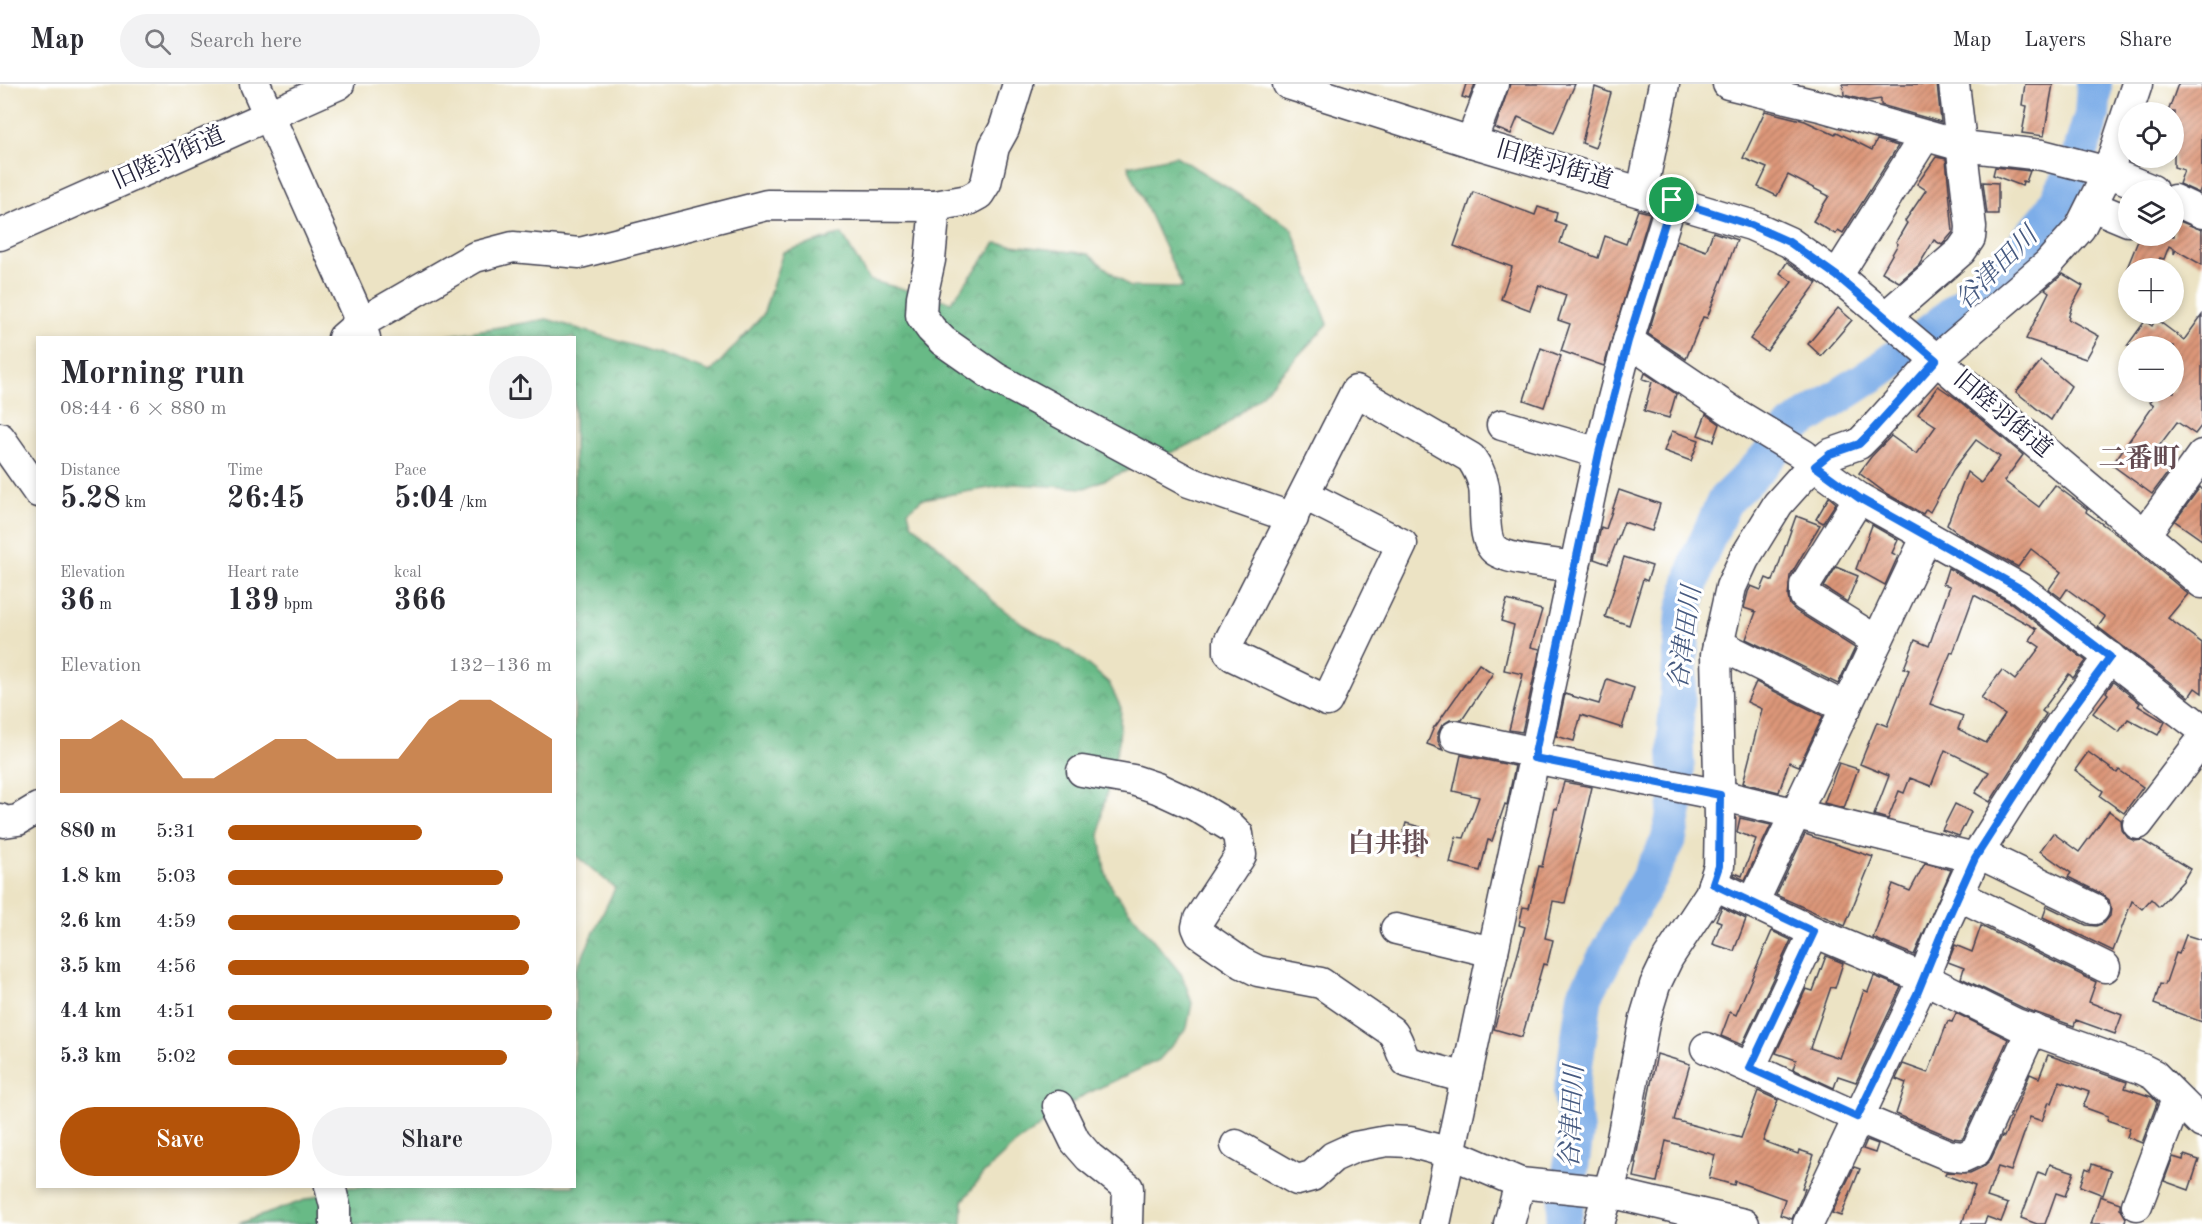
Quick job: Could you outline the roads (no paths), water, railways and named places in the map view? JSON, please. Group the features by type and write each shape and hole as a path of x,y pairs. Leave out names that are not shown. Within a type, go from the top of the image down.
{"street":[{"path":"255,84 356,311 356,333"},
{"name":"旧陸羽街道","path":"0,235 339,84"},
{"path":"356,333 475,257 513,247 579,253 767,205 935,206 968,200 979,194 986,183 994,147 1004,129 1018,84"},
{"name":"旧陸羽街道","path":"1288,84 1471,142 1672,200 1751,225 1789,242 1837,276 2202,583"},
{"path":"1471,142 1493,84"},
{"path":"1642,192 1665,84"},
{"path":"1728,84 1778,90 1824,106 1962,146 2042,155 2108,172 2128,180"},
{"path":"1888,320 1961,251 1970,238 1971,227 1954,84"},
{"path":"1599,1224 1598,1191 1618,1159 1645,1018 1655,985 1668,958 1703,908 1719,866 1707,793 1716,655 1731,587 1744,559 1778,504 1803,476 1810,461 1859,444 1932,357 2048,264 2080,228 2108,172 2137,84"},
{"path":"1837,276 1925,136"},
{"path":"1435,1224 1599,453 1628,341 1672,200"},
{"path":"2184,205 2202,213"},
{"path":"935,206 930,260 922,297 921,315 943,341 996,378 1189,482 1299,506 1402,544 1327,701 1233,656 1229,652 1229,642 1299,506 1356,391 1471,458 1480,471 1484,487 1487,536 1491,547 1512,557 1575,567"},
{"path":"2092,206 2118,216"},
{"path":"1628,341 1810,461 1859,498 2021,589 2202,729"},
{"path":"1502,425 1599,453"},
{"path":"0,438 36,489"},
{"path":"2145,534 2202,455"},
{"path":"1859,498 1805,585 1804,592 1805,596 1878,641"},
{"path":"1754,903 1927,536"},
{"path":"1718,644 1846,708"},
{"path":"1808,1224 1917,994 1977,855 2060,725 2110,657"},
{"path":"1455,736 1624,777 1707,793 1977,855 2094,909"},
{"path":"2138,824 2202,740"},
{"path":"1082,771 1133,780 1157,788 1196,806 1231,827 1238,834 1240,855 1199,919 1197,927 1200,934 1242,963 1258,970 1321,983 1391,1031 1398,1038 1407,1062 1466,1078"},
{"path":"0,819 4,822 18,820 36,809"},
{"path":"1713,884 1814,932 1923,978 1990,1012 2142,1069 2154,1075 2202,1123"},
{"path":"1958,895 2105,967"},
{"path":"1396,929 1493,952"},
{"path":"1750,1068 1814,932"},
{"path":"1706,1048 1857,1117 1948,1155 1963,1156 1976,1151 2032,1029"},
{"path":"2137,1205 2177,1099"},
{"path":"1058,1106 1075,1141 1089,1157 1128,1188 1127,1224"},
{"path":"1236,1145 1298,1180 1311,1176 1333,1157 1355,1147 1387,1142 1410,1142 1450,1154 1527,1184 1598,1191 1744,1224"},
{"path":"1509,1224 1527,1184"},
{"path":"330,1188 335,1206 335,1224"}],"waterway":[{"name":"谷津田川","path":"1563,1224 1576,1132 1571,1093 1585,995 1668,842 1678,796 1675,731 1684,611 1699,557 1725,500 1758,468 1792,427 1875,373 1924,337 1983,289 2019,251 2050,214 2076,167 2092,115 2094,84"}],"district":[{"name":"二番町","path":"2139,459"},
{"name":"白井掛","path":"1388,844"}]}
